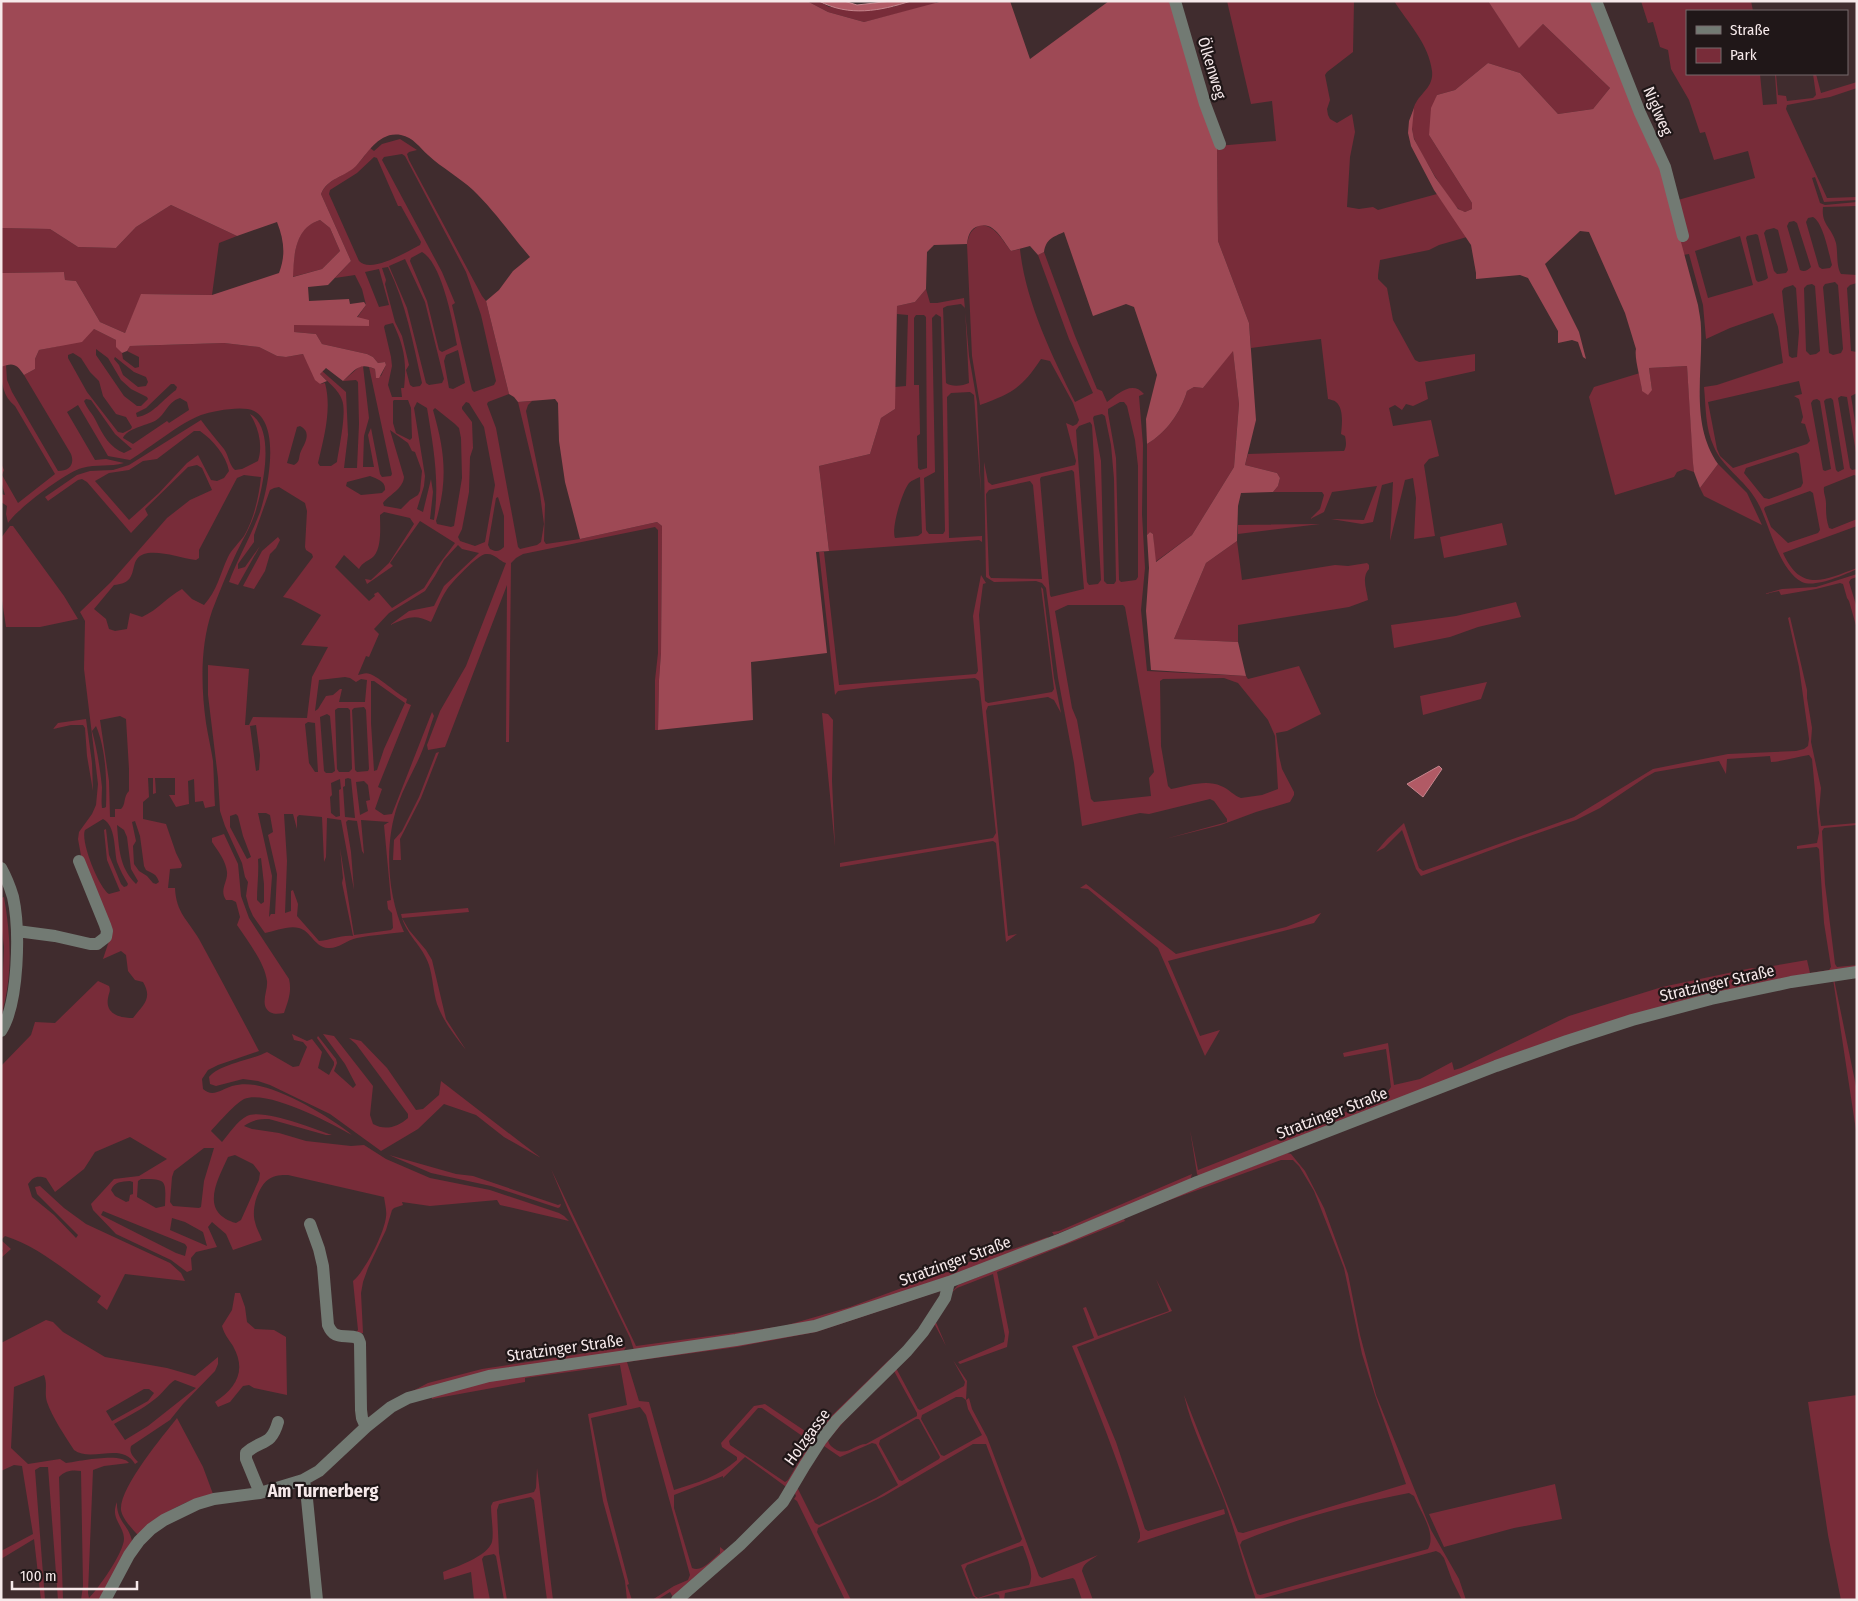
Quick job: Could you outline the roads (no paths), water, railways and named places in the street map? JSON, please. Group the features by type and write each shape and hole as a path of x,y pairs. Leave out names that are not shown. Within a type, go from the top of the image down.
{"street":[{"name":"Ölkenweg","path":"1175,1 1205,104 1220,144"},
{"name":"Niglweg","path":"1596,1 1640,113 1665,167 1682,236"},
{"path":"17,931 54,936 90,944 97,944 106,937 105,925 79,861"},
{"path":"1,868 12,897 17,931 12,1001 1,1031"},
{"name":"Stratzinger Straße","path":"105,1600 129,1555 139,1541 157,1524 197,1504 260,1493 303,1480 319,1471 366,1426 391,1407 408,1398 489,1376 785,1332 814,1326 949,1282 1061,1239 1197,1182 1496,1066 1567,1041 1632,1020 1711,998 1791,982 1857,972"},
{"path":"310,1224 319,1249 328,1325 331,1332 337,1336 355,1336 360,1343 361,1410 366,1426"},
{"name":"Holzgasse","path":"677,1600 733,1552 783,1502 804,1465 831,1427 907,1351 923,1332 945,1298 949,1282"},
{"path":"260,1493 246,1459 246,1453 252,1447 264,1444 275,1434 278,1422"},
{"path":"303,1480 306,1489 317,1600"}],"district":[{"name":"Am Turnerberg","path":"323,1491"}]}
